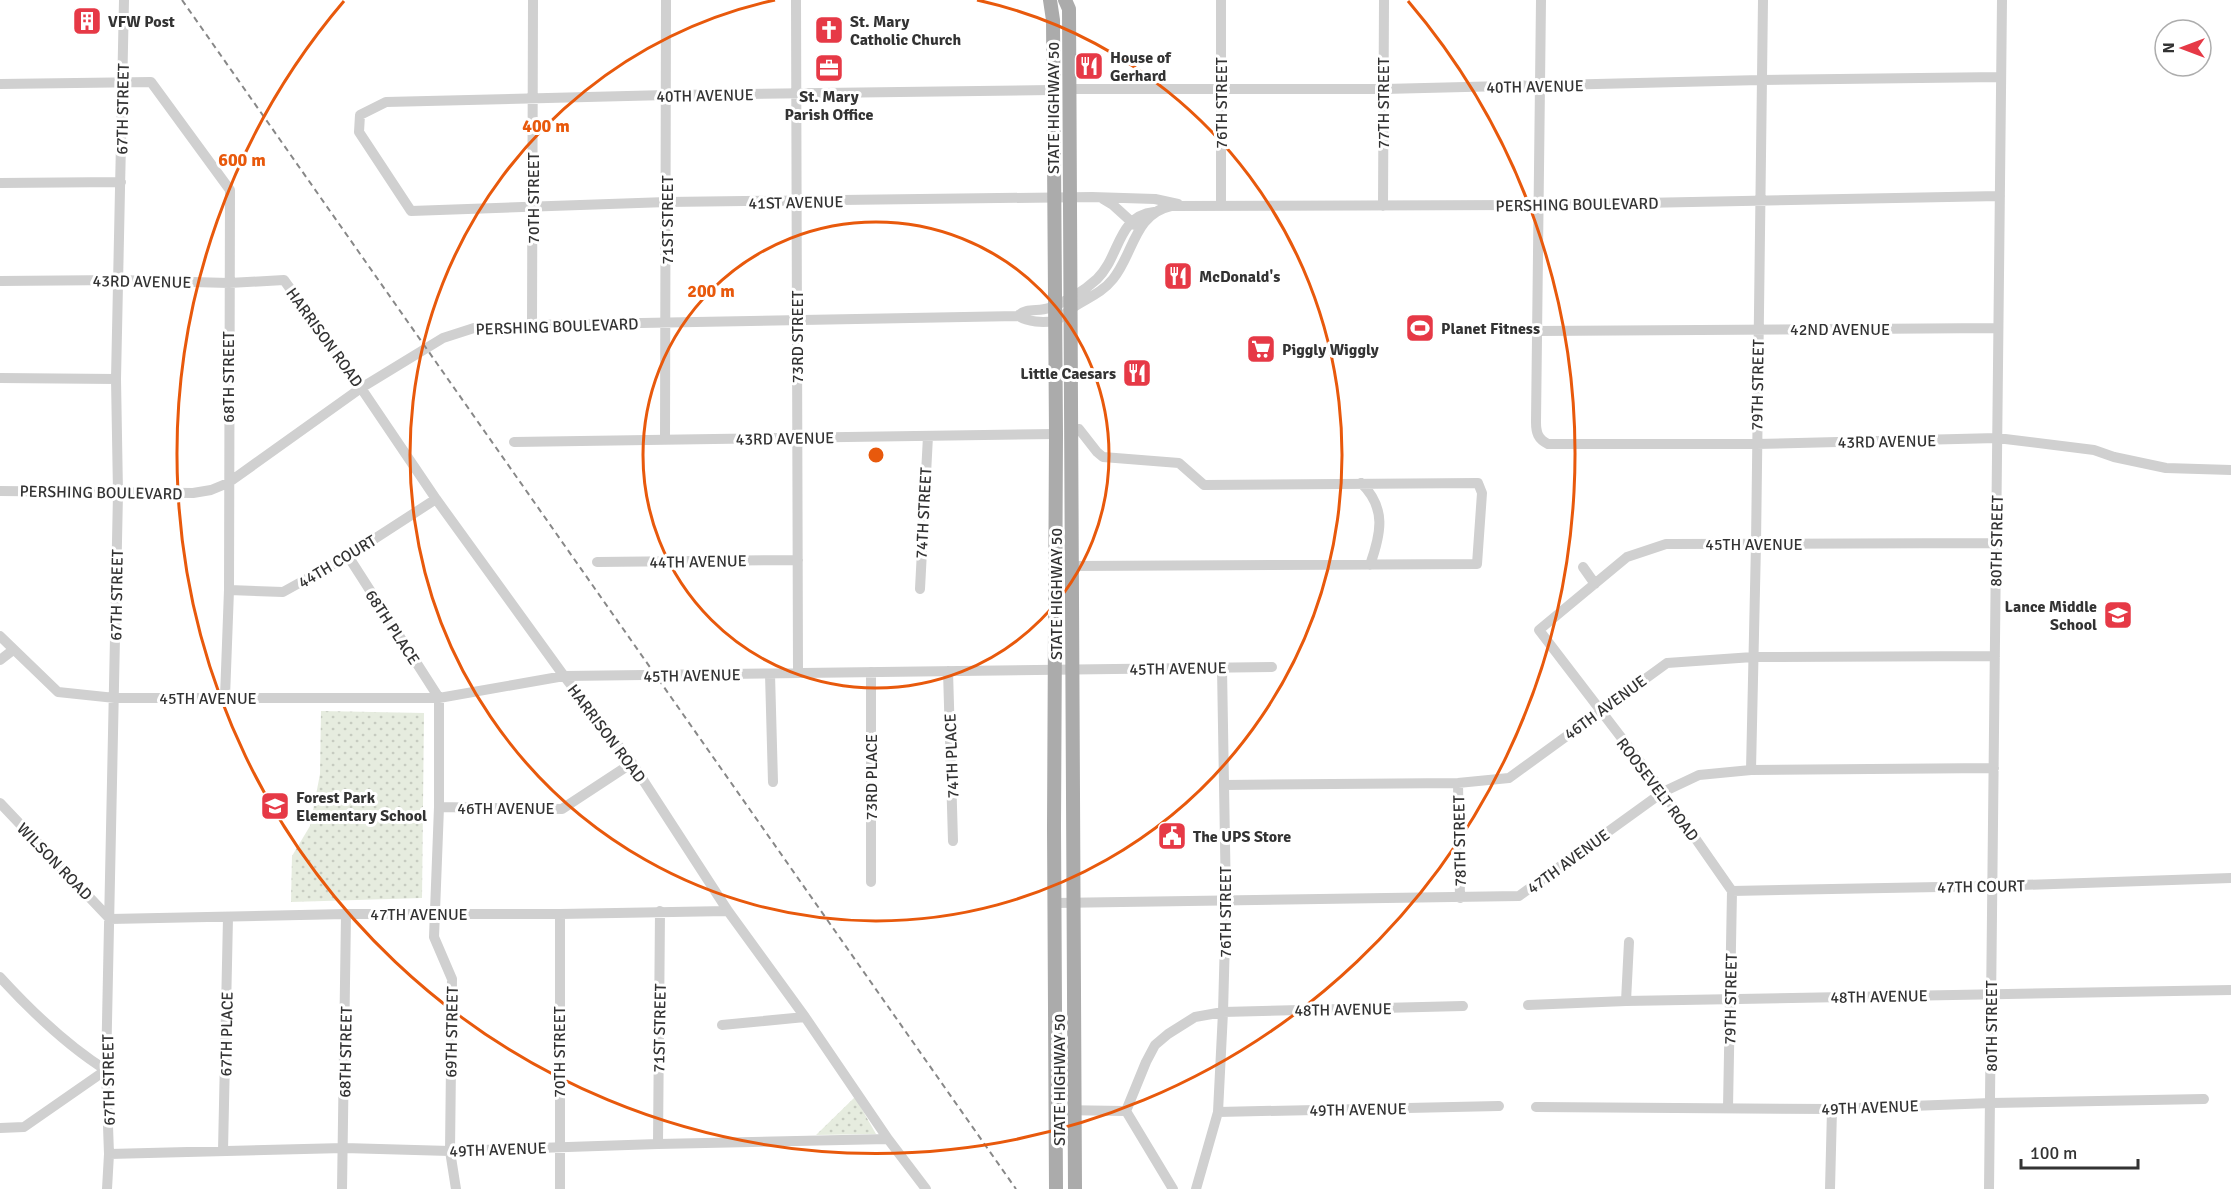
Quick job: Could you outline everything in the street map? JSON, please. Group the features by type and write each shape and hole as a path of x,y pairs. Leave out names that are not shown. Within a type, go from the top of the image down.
{"main road":[{"name":"STATE HIGHWAY 50","path":"1059,2 1070,89 1075,1189"},
{"name":"STATE HIGHWAY 50","path":"1056,1189 1054,670 1056,434 1053,20 1059,2"}],"street":[{"name":"67TH STREET","path":"107,1189 109,1154 106,1070 118,493 116,379 124,0"},
{"name":"70TH STREET","path":"532,324 533,0"},
{"name":"71ST STREET","path":"666,0 666,440"},
{"name":"73RD STREET","path":"796,0 798,673"},
{"name":"76TH STREET","path":"1221,0 1221,206"},
{"name":"77TH STREET","path":"1383,206 1384,0"},
{"path":"1537,331 1541,0"},
{"name":"79TH STREET","path":"1751,770 1763,0"},
{"name":"80TH STREET","path":"1989,1189 2002,0"},
{"name":"40TH AVENUE","path":"1070,89 1384,89 2001,77"},
{"name":"68TH STREET","path":"123,82 151,82 230,190 229,590 225,697"},
{"path":"0,84 123,82"},
{"name":"40TH AVENUE","path":"411,211 359,132 360,115 386,102 667,95 1053,90"},
{"path":"0,183 121,182"},
{"name":"PERSHING BOULEVARD","path":"1018,316 1024,311 1045,309 1097,294 1112,281 1136,225 1166,207 1540,205 2000,196"},
{"name":"41ST AVENUE","path":"411,211 667,202 1054,198 1155,199 1181,206"},
{"path":"1100,198 1113,205 1136,225"},
{"name":"43RD AVENUE","path":"0,281 119,280 229,283 284,280"},
{"name":"HARRISON ROAD","path":"284,280 436,499 564,676 632,764 728,911 806,1017 888,1139 926,1189"},
{"name":"PERSHING BOULEVARD","path":"0,491 193,493 211,490 228,483 361,388 442,338 474,328 532,324 1018,316 1027,321 1055,321 1072,302"},
{"name":"42ND AVENUE","path":"1537,331 1998,328"},
{"name":"43RD AVENUE","path":"1537,331 1536,431 1541,440 1548,444 1756,444 1997,438 2094,450 2114,457 2166,468 2231,470"},
{"path":"0,378 116,379"},
{"path":"1072,566 1477,564 1482,493 1478,483 1204,485 1179,463 1103,457 1079,429"},
{"name":"43RD AVENUE","path":"514,442 1056,434"},
{"name":"74TH STREET","path":"920,589 928,436"},
{"path":"1361,483 1373,495 1379,520 1379,535 1370,565"},
{"name":"44TH COURT","path":"229,590 283,592 348,556 436,499"},
{"name":"45TH AVENUE","path":"1539,630 1627,557 1666,544 1996,543"},
{"name":"68TH PLACE","path":"348,556 439,698"},
{"name":"44TH AVENUE","path":"597,562 798,560"},
{"path":"1583,567 1595,584"},
{"name":"ROOSEVELT ROAD","path":"1539,630 1663,792 1732,891"},
{"name":"45TH AVENUE","path":"0,636 58,693 114,698 439,698 564,676 1272,667"},
{"path":"0,660 13,650"},
{"name":"46TH AVENUE","path":"1224,785 1458,783 1509,778 1667,663 1753,657 1995,656"},
{"name":"76TH STREET","path":"1196,1189 1218,1112 1223,1012 1226,901 1222,668"},
{"name":"74TH PLACE","path":"948,671 953,842"},
{"name":"73RD PLACE","path":"871,672 871,882"},
{"path":"770,674 773,782"},
{"name":"69TH STREET","path":"439,698 439,807 434,937 453,979 450,1151 456,1189"},
{"name":"46TH AVENUE","path":"439,807 562,809 632,764"},
{"name":"47TH AVENUE","path":"1055,903 1519,896 1663,792 1699,775 1751,770 1994,768"},
{"name":"78TH STREET","path":"1458,783 1460,898"},
{"name":"WILSON ROAD","path":"0,803 110,918"},
{"name":"47TH COURT","path":"1732,891 2231,878"},
{"name":"79TH STREET","path":"1728,1108 1732,891"},
{"name":"71ST STREET","path":"658,1144 660,911"},
{"name":"47TH AVENUE","path":"110,918 728,911"},
{"name":"68TH STREET","path":"342,1189 346,914"},
{"name":"70TH STREET","path":"560,914 558,1147 560,1189"},
{"name":"67TH PLACE","path":"223,1150 228,917"},
{"path":"1626,1001 1629,942"},
{"path":"0,977 80,1054 106,1070 24,1127 0,1128"},
{"path":"0,996 10,988"},
{"name":"48TH AVENUE","path":"1528,1005 1626,1001 2231,990"},
{"name":"48TH AVENUE","path":"1223,1012 1463,1006"},
{"path":"1126,1111 1155,1045 1195,1017 1223,1012"},
{"path":"722,1025 806,1017"},
{"name":"49TH AVENUE","path":"1536,1107 1832,1109 1991,1103 2204,1100"},
{"name":"49TH AVENUE","path":"1218,1112 1499,1106"},
{"path":"1830,1189 1832,1109"},
{"path":"1056,1110 1126,1111"},
{"path":"1126,1111 1173,1189"},
{"name":"49TH AVENUE","path":"109,1154 344,1148 450,1151 888,1139"}],"shaded area":[{"path":"321,711 424,713 422,898 291,902 292,856 310,826 320,774"},
{"path":"855,1097 876,1134 816,1135"}],"railway":[{"path":"182,0 1016,1189"}],"place":[{"name":"VFW Post","path":"87,21"},
{"name":"St. Mary Catholic Church","path":"829,30"},
{"name":"House of Gerhard","path":"1089,66"},
{"name":"St. Mary Parish Office","path":"829,68"},
{"name":"McDonald's","path":"1178,276"},
{"name":"Planet Fitness","path":"1420,328"},
{"name":"Piggly Wiggly","path":"1261,349"},
{"name":"Little Caesars","path":"1137,373"},
{"name":"Lance Middle School","path":"2118,615"},
{"name":"Forest Park Elementary School","path":"275,806"},
{"name":"The UPS Store","path":"1172,836"}]}
